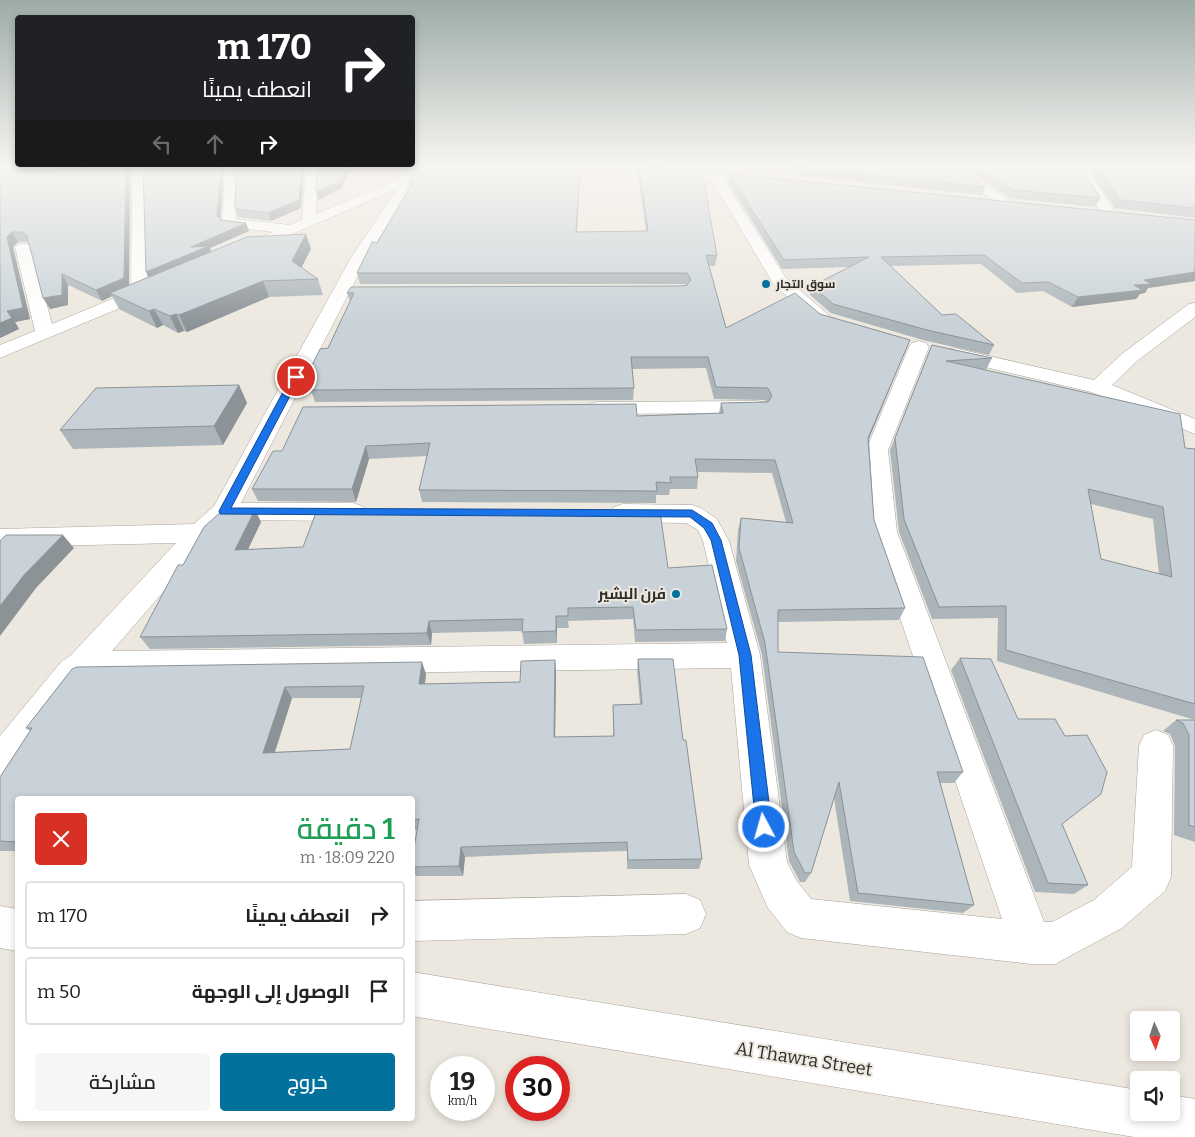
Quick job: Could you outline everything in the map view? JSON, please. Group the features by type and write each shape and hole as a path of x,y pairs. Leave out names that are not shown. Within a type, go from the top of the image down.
{"street":[{"path":"139,220 140,293"},
{"path":"229,220 229,223 290,230"},
{"path":"228,256 312,220"},
{"path":"0,762 72,671 82,664 200,534 224,511 288,411 351,291 360,256 382,220"},
{"path":"742,220 780,281 824,319 843,325"},
{"path":"23,247 44,333"},
{"path":"0,352 166,282"},
{"path":"1098,387 1130,357 1195,308"},
{"path":"1031,943 884,532 878,450 910,344 1098,387 1195,427"},
{"path":"577,408 757,407"},
{"path":"224,511 374,512"},
{"path":"603,513 692,514 708,525 716,540 745,655 768,865 782,894 801,918 1031,943 1055,943 1108,914 1151,877 1156,746"},
{"path":"0,538 200,534"},
{"path":"82,664 745,655"},
{"path":"415,921 686,914"},
{"path":"0,927 15,930"},
{"name":"Al Thawra Street","path":"415,994 1195,1123"}],"building":[{"path":"0,220 125,220 124,278 96,290 62,274 62,295 43,298 27,236 22,232 12,232 7,237 23,308 7,311 12,318 0,323"},
{"path":"145,220 222,220 246,223 191,247 209,246 146,272"},
{"path":"391,220 577,220 576,232 648,231 646,220 711,220 717,256 706,255 726,328 795,293 820,314 910,340 868,438 874,520 905,608 778,610 778,652 923,657 963,772 937,772 974,905 858,893 839,782 811,873 805,873 794,852 765,643 739,548 741,518 793,523 775,460 695,459 698,477 670,477 671,483 656,482 657,491 419,490 430,443 366,446 352,489 252,489 273,451 282,451 303,407 636,404 637,416 723,413 721,403 768,402 772,396 768,388 716,387 708,357 631,357 634,388 311,390 315,381 304,382 320,349 328,348 354,293 347,293 351,287 681,286 687,285 691,280 687,273 357,273 372,242 377,243"},
{"path":"758,220 1195,220 1195,272 1144,280 1151,284 1134,285 1142,290 1078,297 1048,282 1022,283 984,255 881,257 942,315 956,314 994,345 927,330 833,304 812,286 869,257 784,260"},
{"path":"306,234 292,261 318,279 263,281 179,315 170,316 154,309 149,311 110,293 247,237"},
{"path":"932,345 992,358 946,361 1180,414 1185,448 1195,449 1195,704 1006,650 1006,606 939,607 904,519 895,438","holes":["1088,489 1163,507 1172,577 1101,559"]},
{"path":"239,385 214,426 60,430 96,388"},
{"path":"224,509 255,510 235,550 303,547 317,510 660,512 668,568 712,565 727,629 636,630 633,607 568,608 568,616 556,616 556,631 522,632 523,619 429,621 427,633 140,637 178,565 183,565 204,527"},
{"path":"6,535 63,535 24,575 0,606 0,541"},
{"path":"960,658 991,659 1018,719 1055,719 1065,736 1087,735 1107,772 1101,794 1062,824 1088,885 1048,883"},
{"path":"638,659 673,659 683,740 686,740 702,859 628,860 627,842 461,847 459,866 415,867 415,842 419,819 415,820 415,796 15,796 15,842 0,841 0,777 32,728 26,728 72,669 77,667 422,662 419,684 520,682 521,661 555,660 554,737 614,736 613,705 642,704","holes":["364,686 350,749 263,753 285,687"]},
{"path":"1176,720 1195,720 1195,827 1189,825 1189,735 1183,723"}],"place":[{"name":"سوق التجار","path":"766,284"},
{"name":"فرن البشير","path":"676,594"}],"route":[{"path":"296,377 224,511 692,514 708,525 716,540 745,655 764,827"}]}
